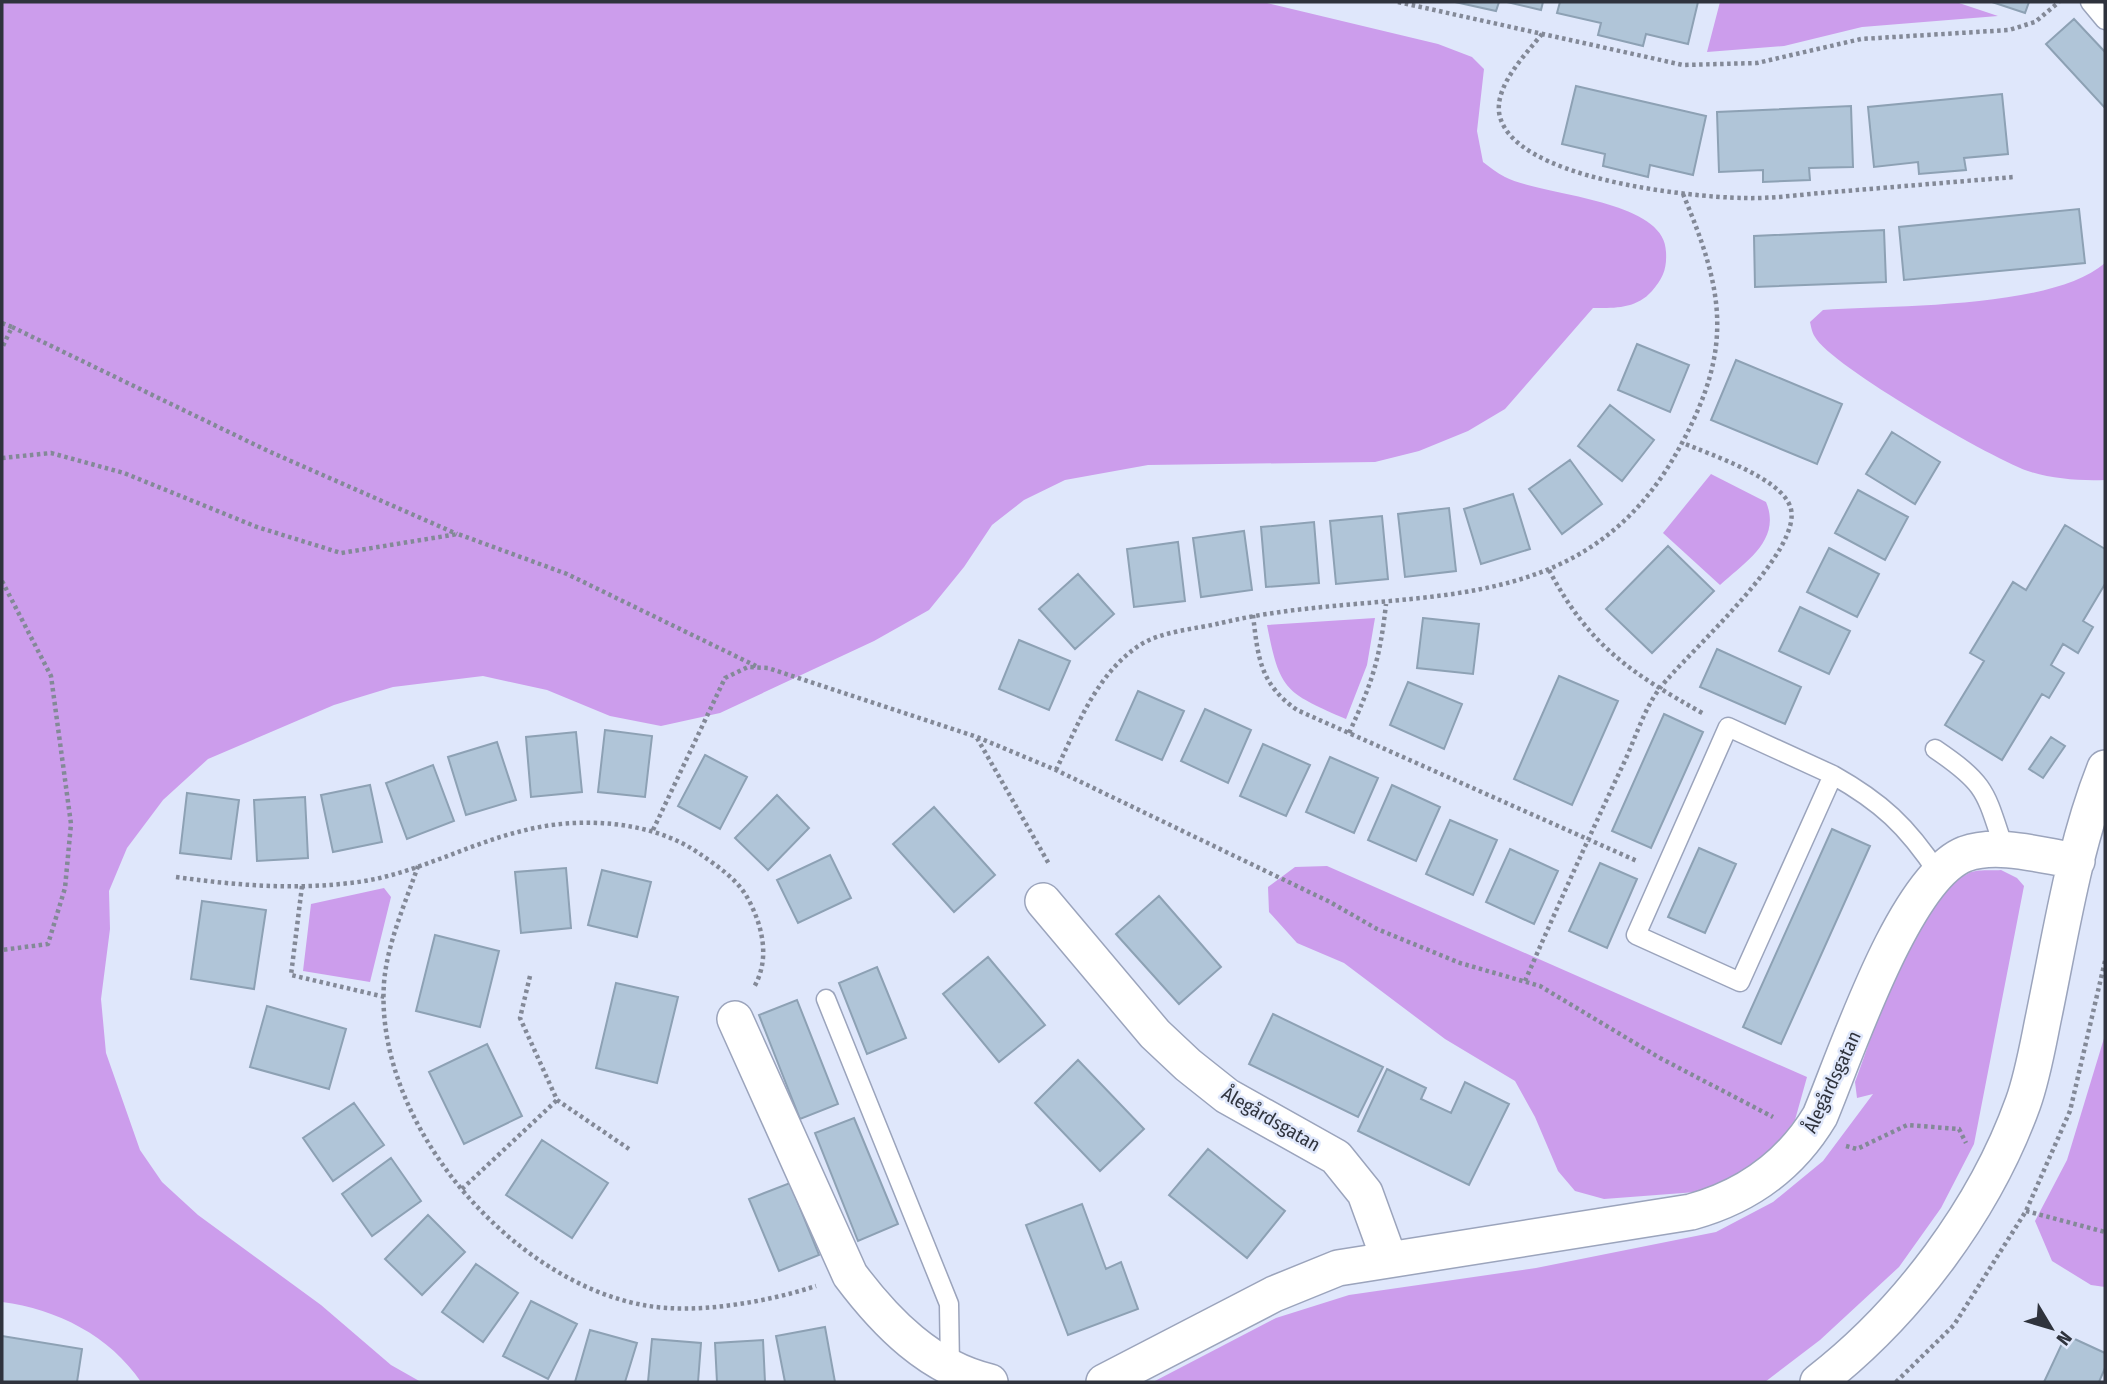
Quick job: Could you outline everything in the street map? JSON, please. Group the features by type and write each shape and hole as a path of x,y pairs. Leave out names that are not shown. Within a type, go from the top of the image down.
{"street":[{"path":"1818,1382 1869,1338 1902,1303 1962,1230 2023,1103 2077,860 2105,768"},
{"name":"Ålegårdsgatan","path":"1104,1382 1313,1276 1389,1259 1691,1212 1714,1206 1760,1182 1788,1159 1809,1134 1906,915 1938,873 1967,854 1983,850 2077,860"},
{"name":"Ålegårdsgatan","path":"1043,901 1155,1034 1188,1065 1227,1096 1336,1157 1365,1194 1389,1259"},
{"path":"735,1019 850,1275 893,1327 950,1367 971,1378 990,1382"}],"lane":[{"path":"2090,2 2105,20"},
{"path":"1833,775 1740,982 1636,935 1728,727 1833,775 1880,803 1896,818 1938,873"},
{"path":"1935,749 1977,780 1986,795 2005,851"},
{"path":"826,999 949,1304 950,1367"}],"path":[{"path":"1398,2 1683,65 1717,66 1757,63 1861,39 2009,30 2035,22 2059,2"},
{"path":"1542,34 1516,68 1504,90 1499,111 1506,129 1518,144 1536,156 1575,172 1683,194 1746,199 2014,177"},
{"path":"1056,770 1094,693 1124,657 1142,643 1253,615 1386,604 1484,590 1549,570 1578,554 1629,516 1670,468 1683,443 1708,380 1716,344 1719,307 1710,262 1683,194"},
{"path":"2,323 268,451 458,534 566,574 760,668 977,737 1056,770 1330,902 1377,929 1460,963 1540,986 1671,1064 1809,1134 1857,1149 1907,1125 1959,1129 1986,1181"},
{"path":"2,348 12,327"},
{"path":"1525,981 1659,689 1742,600 1768,566 1792,518 1791,507 1783,495 1768,482 1683,443"},
{"path":"2,458 51,453 124,472 257,527 341,553 458,534"},
{"path":"1549,570 1568,606 1589,634 1618,660 1659,689 1728,727"},
{"path":"2,582 51,676 71,824 65,888 48,944 2,950"},
{"path":"1349,733 1372,683 1381,653 1386,604"},
{"path":"1253,615 1258,658 1269,683 1280,698 1297,710 1664,872"},
{"path":"653,830 725,678 748,667 760,668"},
{"path":"977,737 1049,862 1051,881 1043,901"},
{"path":"176,877 255,887 352,883 418,866 523,830 621,825 653,830 687,845 718,866 745,893 759,919 764,952 757,982 735,1019"},
{"path":"418,866 394,935 384,983 389,1050 406,1101 434,1154 462,1189 517,1243 567,1277 597,1291 645,1306 736,1304 789,1295 850,1275"},
{"path":"302,886 291,975 385,997"},
{"path":"530,976 520,1018 557,1100 629,1149"},
{"path":"462,1189 557,1100"},
{"path":"2026,1211 2105,1232"}],"shaded area":[{"path":"2,2 1263,2 1438,44 1472,57 1484,69 1477,131 1483,162 1522,184 1599,202 1625,210 1646,221 1661,234 1666,263 1659,282 1646,297 1632,304 1593,308 1505,409 1468,431 1419,451 1375,462 1148,465 1065,480 1024,500 992,525 964,567 929,610 874,641 720,713 661,726 610,716 547,690 483,676 393,687 334,705 208,759 163,800 127,848 109,891 110,929 101,999 106,1053 140,1150 162,1182 198,1215 321,1305 391,1365 421,1382 141,1382 114,1351 80,1327 43,1311 2,1302"},
{"path":"1720,2 1956,2 1998,16 1862,27 1784,46 1707,52"},
{"path":"2105,263 2105,480 2068,479 2031,472 1985,451 1850,368 1827,350 1812,332 1810,322 1823,310 1930,305 2011,297 2049,289 2081,278"},
{"path":"1711,474 1766,502 1770,516 1765,539 1758,549 1720,585 1663,533"},
{"path":"1375,618 1367,665 1346,719 1310,702 1288,687 1276,664 1267,625"},
{"path":"1327,866 1807,1077 1795,1120 1770,1154 1744,1174 1696,1192 1604,1199 1575,1191 1558,1171 1535,1117 1515,1081 1445,1039 1344,963 1297,943 1269,912 1268,887 1295,867"},
{"path":"2001,870 2017,878 2024,886 1974,1144 1941,1208 1899,1267 1820,1340 1765,1382 1153,1382 1276,1318 1349,1295 1536,1268 1716,1232 1773,1202 1823,1161 1873,1094 1857,1098 1855,1082 1899,967 1931,909 1949,887 1969,873"},
{"path":"384,888 391,897 370,982 303,971 311,904"},
{"path":"2105,1035 2105,1287 2091,1285 2052,1261 2035,1221 2067,1160"}],"building":[{"path":"1455,2 1499,2 1496,11"},
{"path":"1507,2 1543,2 1541,10"},
{"path":"1560,2 1698,2 1688,44 1646,34 1643,46 1598,35 1601,23 1557,13"},
{"path":"1992,2 2029,2 2025,13"},
{"path":"2074,19 2105,52 2105,108 2046,44"},
{"path":"1576,86 1706,116 1693,175 1650,165 1648,177 1603,166 1605,154 1562,144"},
{"path":"2002,94 2008,154 1964,158 1966,170 1919,174 1918,162 1874,167 1868,107"},
{"path":"1851,106 1853,167 1809,168 1810,180 1763,182 1763,170 1719,172 1717,112"},
{"path":"2079,209 2085,263 1904,280 1899,227"},
{"path":"1884,230 1886,282 1755,287 1754,236"},
{"path":"1637,344 1689,365 1670,412 1618,390"},
{"path":"1736,360 1842,404 1817,464 1711,420"},
{"path":"1610,405 1654,440 1622,481 1578,446"},
{"path":"1892,432 1940,462 1915,504 1866,474"},
{"path":"1570,460 1602,504 1562,534 1529,489"},
{"path":"1858,490 1908,517 1885,560 1835,533"},
{"path":"1513,494 1530,549 1481,564 1464,509"},
{"path":"1449,508 1456,571 1405,577 1398,514"},
{"path":"1382,516 1388,579 1336,584 1330,521"},
{"path":"1314,522 1319,583 1266,587 1261,527"},
{"path":"2065,525 2105,549 2105,584 2083,621 2093,627 2078,653 2063,644 2051,665 2064,673 2049,698 2042,694 2002,760 1945,725 1984,661 1970,653 2013,582 2026,590"},
{"path":"1244,531 1252,590 1201,597 1193,538"},
{"path":"1178,542 1185,601 1134,607 1127,549"},
{"path":"1668,546 1714,591 1652,653 1606,609"},
{"path":"1829,548 1879,574 1857,617 1807,592"},
{"path":"1078,574 1114,614 1075,649 1039,609"},
{"path":"1800,607 1850,631 1829,674 1779,651"},
{"path":"1423,618 1479,624 1473,674 1417,668"},
{"path":"1019,640 1070,661 1049,710 999,689"},
{"path":"1717,649 1801,687 1785,724 1700,687"},
{"path":"1559,676 1618,701 1572,805 1514,779"},
{"path":"1408,682 1462,704 1444,749 1390,725"},
{"path":"1138,691 1184,711 1162,760 1116,740"},
{"path":"1205,709 1251,730 1228,783 1181,761"},
{"path":"1664,714 1703,732 1651,848 1612,831"},
{"path":"605,730 652,736 645,797 598,792"},
{"path":"576,732 582,792 531,797 526,737"},
{"path":"2051,737 2065,746 2043,778 2029,769"},
{"path":"497,742 516,800 466,815 448,757"},
{"path":"1263,744 1310,765 1286,816 1240,796"},
{"path":"705,755 747,777 720,829 678,806"},
{"path":"1330,757 1378,778 1354,833 1306,812"},
{"path":"433,765 454,821 407,839 386,783"},
{"path":"370,785 382,842 333,852 321,795"},
{"path":"1392,785 1440,807 1416,861 1368,840"},
{"path":"187,793 239,800 231,859 180,853"},
{"path":"777,795 809,828 768,870 735,838"},
{"path":"305,797 308,858 257,861 254,800"},
{"path":"934,807 995,875 954,912 893,844"},
{"path":"1450,820 1497,840 1473,895 1426,874"},
{"path":"1832,829 1870,846 1781,1044 1743,1027"},
{"path":"1699,848 1736,864 1705,933 1668,917"},
{"path":"1510,849 1558,871 1534,924 1486,902"},
{"path":"830,855 851,898 798,923 777,880"},
{"path":"1600,863 1637,879 1607,948 1569,931"},
{"path":"566,868 571,928 521,933 515,872"},
{"path":"602,870 651,882 637,937 588,925"},
{"path":"1159,896 1221,967 1179,1004 1116,934"},
{"path":"202,901 266,910 254,989 191,979"},
{"path":"435,935 499,951 480,1027 416,1011"},
{"path":"988,957 1045,1025 999,1062 943,994"},
{"path":"877,967 906,1038 867,1054 839,983"},
{"path":"616,983 678,997 657,1083 596,1068"},
{"path":"797,1000 838,1104 800,1119 759,1015"},
{"path":"267,1006 346,1029 329,1089 250,1067"},
{"path":"1273,1014 1383,1067 1358,1117 1249,1064"},
{"path":"487,1044 522,1116 464,1144 429,1072"},
{"path":"1078,1060 1144,1129 1100,1171 1035,1103"},
{"path":"1387,1069 1426,1088 1421,1099 1451,1113 1465,1082 1509,1104 1469,1185 1358,1131"},
{"path":"354,1103 384,1145 333,1181 303,1138"},
{"path":"854,1118 898,1224 858,1241 815,1133"},
{"path":"542,1140 608,1183 572,1238 506,1195"},
{"path":"1208,1149 1285,1211 1247,1258 1169,1195"},
{"path":"391,1158 421,1201 372,1236 342,1194"},
{"path":"790,1183 819,1255 779,1271 749,1199"},
{"path":"1082,1204 1106,1269 1121,1262 1138,1309 1068,1335 1026,1225"},
{"path":"428,1215 465,1252 422,1295 385,1259"},
{"path":"476,1264 518,1293 483,1342 442,1312"},
{"path":"531,1301 577,1324 548,1379 503,1356"},
{"path":"825,1327 835,1382 785,1382 776,1336"},
{"path":"590,1330 637,1343 625,1382 575,1382"},
{"path":"2066,1335 2105,1353 2105,1368 2099,1382 2044,1382"},
{"path":"2,1336 82,1349 77,1382 2,1382"},
{"path":"652,1339 701,1343 698,1382 648,1382"},
{"path":"763,1340 765,1382 717,1382 715,1343"}]}
